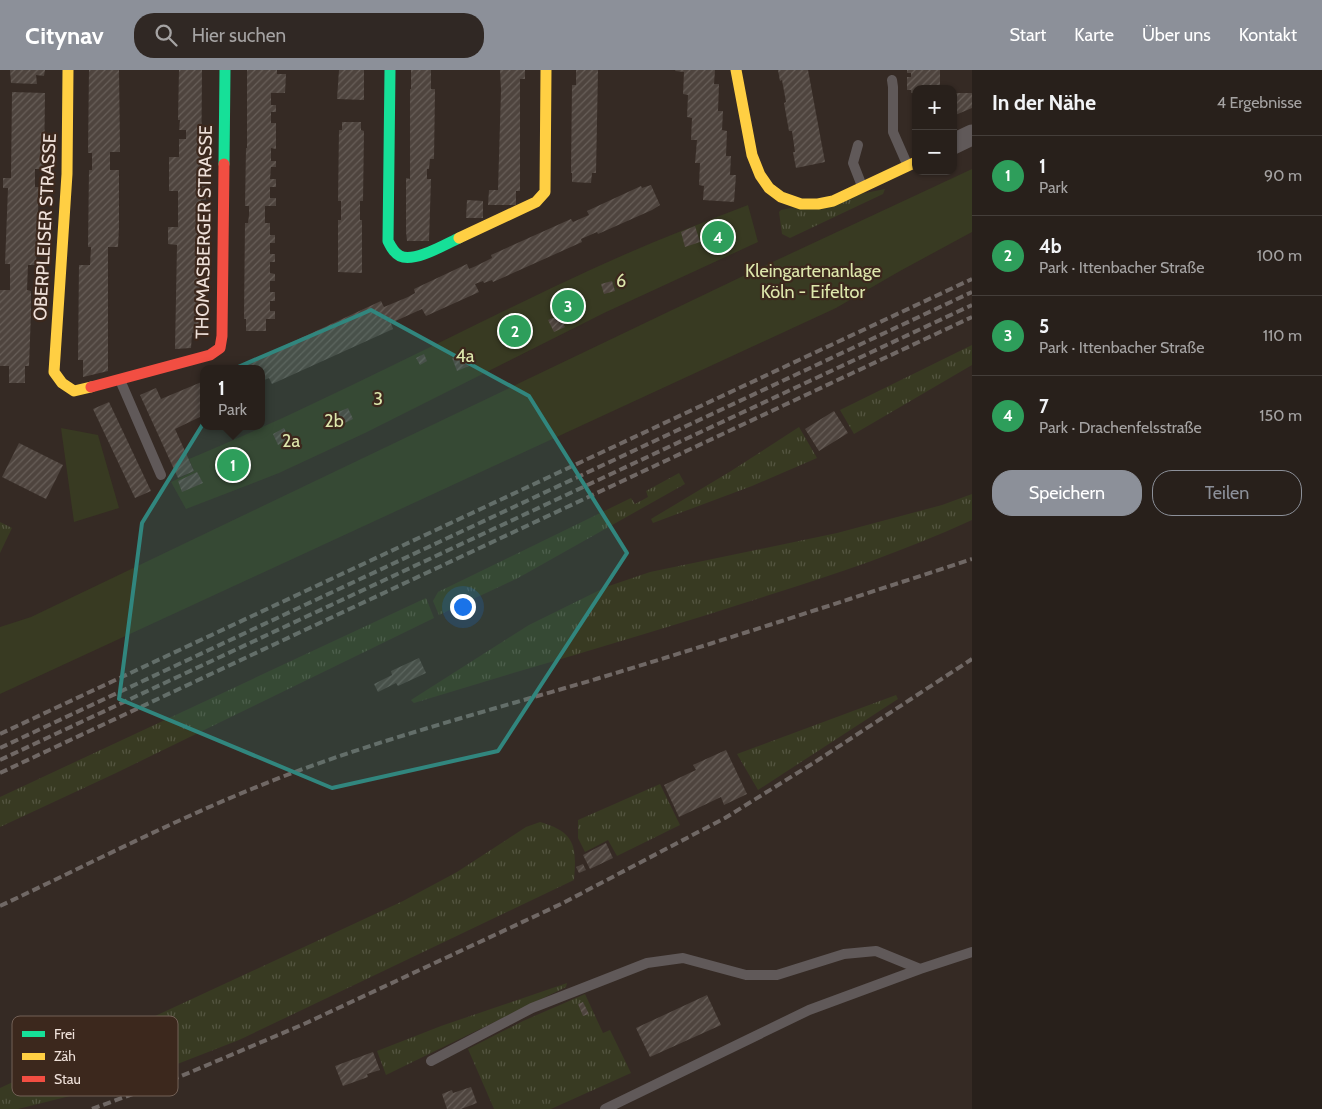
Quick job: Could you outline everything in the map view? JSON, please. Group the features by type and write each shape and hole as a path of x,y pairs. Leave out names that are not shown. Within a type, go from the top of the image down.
{"street":[{"name":"OBERPLEISER STRASSE","path":"62,383 54,372 67,174 68,70"},
{"name":"THOMASBERGER STRASSE","path":"62,383 74,391 210,355 220,348 222,336 224,70"},
{"path":"390,70 388,241 401,258 411,259 428,253 536,202 544,192 546,70"},
{"path":"736,70 752,155 760,175 769,188 781,197 801,204 818,204 833,200 912,163"},
{"path":"957,142 972,135"}],"lane":[{"path":"892,80 893,132 912,163"},
{"path":"858,145 853,163 863,186"},
{"path":"120,379 161,475"},
{"path":"431,1061 532,1008 647,963 684,958 746,975 777,975 844,954 876,951 920,969"},
{"path":"605,1109 809,1010 972,952"}],"highlighted area":[{"path":"371,310 529,396 627,553 498,751 332,788 119,699 142,523 238,367"}],"green space":[{"name":"Kleingartenanlage Köln - Eifeltor","path":"972,169 972,232 836,308 0,694 0,627 31,617 764,266"},
{"path":"885,189 883,194 790,238 782,234 779,212 781,210"},
{"path":"748,205 758,242 604,313 365,433 279,473 186,509 171,482 194,471 189,459 256,430 265,430 265,426 590,270"},
{"path":"972,345 972,365 854,434 840,410"},
{"path":"799,427 817,458 752,486 653,523 651,519"},
{"path":"61,428 98,435 119,508 74,522"},
{"path":"679,473 685,484 518,578 439,615 433,601 438,592 631,498 635,504 648,497 646,491"},
{"path":"972,494 972,520 870,561 792,588 634,637 414,703 411,700 529,625 606,587 650,572 837,533 942,505"},
{"path":"0,522 12,528 0,553"},
{"path":"426,598 434,618 116,773 0,827 0,797"},
{"path":"896,695 898,699 758,790 737,754"},
{"path":"660,784 680,825 617,856 608,840 585,852 578,838 578,820"},
{"path":"540,822 560,830 567,836 574,849 574,880 239,1040 178,1064 178,1016 155,1016 403,901 457,872 526,827"},
{"path":"567,983 566,987 386,1075 377,1051 441,1026"},
{"path":"585,994 603,1033 610,1030 631,1073 551,1109 494,1109 468,1049 523,1021"},
{"path":"12,1082 12,1096 70,1096 18,1109 0,1109 0,1088"}],"building":[{"path":"10,70 45,70 44,76 36,75 37,84 11,83"},
{"path":"89,70 119,70 120,152 110,152 110,170 119,170 119,228 118,247 108,247 108,371 83,377 83,360 78,360 79,265 90,265 91,247 88,247 89,170 92,170 92,153 88,153"},
{"path":"179,70 202,70 201,184 206,184 206,200 201,200 199,332 192,333 191,348 175,349 177,245 168,244 168,227 178,227 178,191 169,191 169,157 179,157 179,139 186,139 186,130 179,130"},
{"path":"247,70 277,70 277,74 286,74 285,93 271,93 271,105 276,105 276,112 271,112 271,123 276,123 276,149 271,148 271,161 276,161 276,167 271,167 270,179 276,179 276,187 270,187 270,198 276,198 276,206 265,206 265,223 270,223 270,235 275,235 275,243 270,243 270,254 275,254 275,262 270,262 270,273 275,274 275,281 270,281 270,292 275,292 275,301 270,301 270,311 275,311 275,319 266,319 266,331 246,331 246,319 244,319 245,223 248,223 249,215 249,206 245,206"},
{"path":"339,70 364,70 364,100 337,99"},
{"path":"411,70 431,70 431,89 435,89 434,159 430,159 429,169 427,169 427,179 431,179 429,241 407,241 406,178 410,179"},
{"path":"500,70 525,70 525,79 520,79 520,191 516,191 516,205 488,205 489,190 498,190"},
{"path":"576,70 598,70 596,173 592,173 591,183 572,182 572,85 576,85"},
{"path":"676,70 715,70 714,84 719,84 718,111 723,111 722,130 727,131 726,156 731,156 730,175 736,175 734,202 703,200 704,186 699,185 700,163 695,163 697,140 691,140 692,118 687,117 688,95 683,94 684,72"},
{"path":"778,70 808,70 825,162 796,168 792,131 789,131 784,103 786,102"},
{"path":"907,70 940,70 940,85 912,85 911,93 911,90 907,90 907,77 911,77 911,73 907,73"},
{"path":"12,92 45,93 44,169 35,169 35,187 39,187 36,265 28,265 27,290 31,291 31,312 29,366 25,366 25,383 9,383 9,366 0,366 0,290 10,290 10,264 5,264 8,188 3,188 3,178 11,178"},
{"path":"957,93 972,93 972,108 957,114"},
{"path":"342,122 361,122 361,130 364,131 363,201 360,201 362,273 338,272 338,220 341,220 341,201 338,201 339,130 342,130"},
{"path":"651,185 660,205 598,234 597,232 581,239 582,242 493,282 492,280 484,283 483,281 475,284 479,292 426,316 422,309 391,323 393,329 272,384 269,378 265,380 265,365 243,365 381,301 384,307 408,297 415,293 414,289 467,264 469,269 476,266 492,258 491,255 571,219 573,222 589,215 587,211 641,186 642,188"},
{"path":"467,200 483,201 483,218 466,218"},
{"path":"695,226 700,242 685,247 681,232"},
{"path":"612,281 615,291 604,294 601,284"},
{"path":"560,315 565,327 554,332 548,320"},
{"path":"463,353 469,366 457,371 452,358"},
{"path":"424,354 427,361 420,365 416,358"},
{"path":"200,383 200,417 175,429 194,471 178,478 140,395 156,388 161,399"},
{"path":"109,402 151,491 135,498 93,409"},
{"path":"348,408 353,419 341,425 336,413"},
{"path":"834,411 848,433 819,451 805,429"},
{"path":"284,428 289,438 278,445 273,434"},
{"path":"19,443 63,465 46,499 2,477"},
{"path":"197,472 203,483 182,492 178,481"},
{"path":"419,658 426,673 398,686 396,683 378,692 374,684 392,675 391,671"},
{"path":"726,750 747,794 724,805 721,797 679,817 664,785 696,770 693,765"},
{"path":"606,843 613,858 590,869 583,855"},
{"path":"583,864 586,870 579,873 576,867"},
{"path":"707,995 721,1025 650,1057 636,1028"},
{"path":"583,1002 589,1014 583,1016 578,1004"},
{"path":"373,1052 380,1070 367,1074 368,1077 343,1086 335,1066"},
{"path":"471,1087 477,1103 461,1109 447,1109 442,1094 452,1090 453,1093"}],"railway":[{"path":"0,734 972,279"},
{"path":"0,748 972,292"},
{"path":"0,760 972,305"},
{"path":"0,773 972,317"},
{"path":"0,906 226,800 339,756 690,650 972,559"},
{"path":"178,1077 304,1024 561,904 725,818 815,762 972,659"},
{"path":"92,1109 127,1096"}],"traffic: fast":[{"path":"224,164 225,70"},
{"path":"390,70 388,241 400,256 413,257 430,252 459,238"}],"traffic: slow":[{"path":"68,70 67,174 54,372 62,383 74,391 91,387"},
{"path":"459,238 536,202 545,192 546,70"},
{"path":"736,70 752,155 760,175 769,188 781,197 801,204 818,204 833,201 912,164"}],"traffic: jam":[{"path":"91,387 210,355 220,348 222,336 224,164"}],"place":[{"name":"7","path":"718,237"},
{"name":"5","path":"568,306"},
{"name":"4b","path":"515,331"},
{"name":"1","path":"233,465"}],"park label":[{"name":"6","path":"621,281"},
{"name":"4a","path":"465,356"},
{"name":"3","path":"378,399"},
{"name":"2b","path":"334,421"},
{"name":"2a","path":"291,441"}]}
